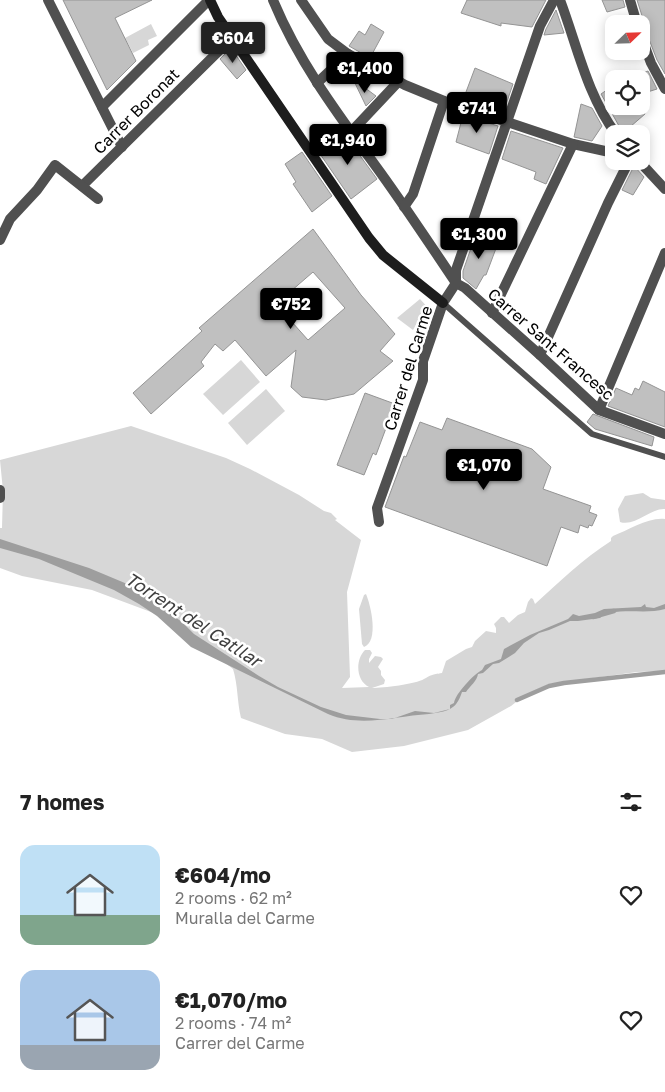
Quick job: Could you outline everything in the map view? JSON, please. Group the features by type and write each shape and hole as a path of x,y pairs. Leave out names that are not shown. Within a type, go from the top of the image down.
{"main road":[{"path":"210,0 230,39 369,238 383,255 443,303"}],"street":[{"path":"48,0 122,147"},
{"path":"102,106 210,0"},
{"name":"Carrer Sant Francesc","path":"273,0 283,23 317,83 456,283 465,288 599,410 665,434"},
{"path":"301,0 328,39 348,54 399,81 444,101 573,144 605,151"},
{"name":"Carrer del Carme","path":"379,522 377,508 423,380 423,361 443,303 456,283 456,270 540,26 554,0"},
{"path":"560,0 583,69 601,111 610,125"},
{"path":"630,0 634,15"},
{"name":"Carrer Boronat","path":"82,186 230,39"},
{"path":"317,83 348,54"},
{"path":"650,60 665,89"},
{"path":"351,132 399,81"},
{"path":"404,207 413,194 444,101"},
{"path":"492,313 573,144"},
{"path":"0,240 10,219 37,190 56,165 98,200"},
{"path":"540,355 625,170"},
{"path":"647,170 665,189"},
{"path":"599,410 665,252"},
{"path":"0,490 0,498"}],"lane":[{"path":"443,303 592,434 665,457"}],"shaded area":[{"path":"151,24 157,36 148,40 149,45 133,53 125,38"},
{"path":"420,299 431,311 418,321 413,330 397,318"},
{"path":"241,360 260,382 223,415 203,394"},
{"path":"266,389 285,411 247,445 228,423"},
{"path":"131,426 226,458 250,469 299,495 324,511 331,513 337,519 335,520 361,540 347,592 350,677 342,688 369,687 361,680 358,670 360,659 365,650 370,650 372,653 369,663 375,656 383,659 378,667 385,680 384,684 372,688 407,684 442,673 446,661 472,647 475,641 486,631 496,633 494,624 501,617 504,617 509,623 525,612 531,598 535,604 581,563 611,541 613,536 645,522 659,519 665,519 665,671 637,672 549,684 525,695 511,706 468,730 404,746 352,752 322,739 285,734 241,718 233,669 167,618 92,590 22,576 0,568 0,528 2,528 3,491 0,460"},
{"path":"643,493 651,498 665,500 665,509 659,509 631,522 620,522 618,509 625,496"},
{"path":"0,539 89,568 132,586 182,622 194,634 259,676 321,707 346,715 387,719 353,720 328,714 191,647 157,616 114,590 39,559 0,548"},
{"path":"366,594 372,614 373,631 369,643 364,647 362,644 359,609"},
{"path":"645,604 646,607 654,608 665,604 665,609 658,610 611,613 607,611 598,614 602,616 600,618 570,621 539,633 524,643 515,653 499,663 493,664 483,673 478,674 466,692 462,692 454,707 450,709 450,705 454,703 465,685 485,665 501,659 504,649 530,635 568,619 573,614 579,616 604,609 641,607"},
{"path":"450,709 435,713 395,718 415,711 434,713"}],"building":[{"path":"63,0 152,0 115,18 136,61 107,90"},
{"path":"467,0 546,0 532,27 501,23 501,26 461,13"},
{"path":"602,0 623,0 625,7 607,12"},
{"path":"637,0 665,0 665,74 650,42 650,15 642,15"},
{"path":"556,10 564,33 544,35 546,29"},
{"path":"371,24 384,32 370,58 349,46 359,31 365,35"},
{"path":"231,48 246,70 237,79 220,59"},
{"path":"475,68 513,84 503,113 463,100"},
{"path":"650,75 657,89 650,91"},
{"path":"353,79 376,96 366,106"},
{"path":"605,91 605,101 601,94"},
{"path":"581,104 592,108 602,126 592,141 574,137"},
{"path":"463,115 498,126 489,154 456,142"},
{"path":"613,115 644,115 632,125 618,125"},
{"path":"511,131 563,148 546,184 534,179 536,172 502,159"},
{"path":"345,135 377,179 351,199 318,151"},
{"path":"302,152 332,196 312,212 293,184 296,182 285,164"},
{"path":"632,170 638,170 644,177 633,195 622,190"},
{"path":"313,229 361,295 395,334 380,351 393,361 354,394 326,400 302,397 291,387 296,350 266,376 235,340 223,351 215,344 201,362 204,366 151,414 133,393 202,331 199,328","holes":["313,272 345,308 308,340 276,304"]},
{"path":"476,234 498,243 486,275 484,275 476,289 463,278 463,271"},
{"path":"643,381 665,392 665,427 608,406 616,388 632,395 635,388 639,390"},
{"path":"365,393 395,404 376,455 373,453 364,475 337,465"},
{"path":"593,414 654,437 652,446 595,429 587,422"},
{"path":"447,418 532,449 551,467 543,489 591,506 589,512 597,515 592,526 589,525 588,528 580,525 578,533 561,527 547,566 385,507 404,456 406,457 420,422 442,430"}],"waterway":[{"name":"Torrent del Catllar","path":"593,617 614,611"},
{"path":"517,700 549,686 564,683 665,672"}]}
